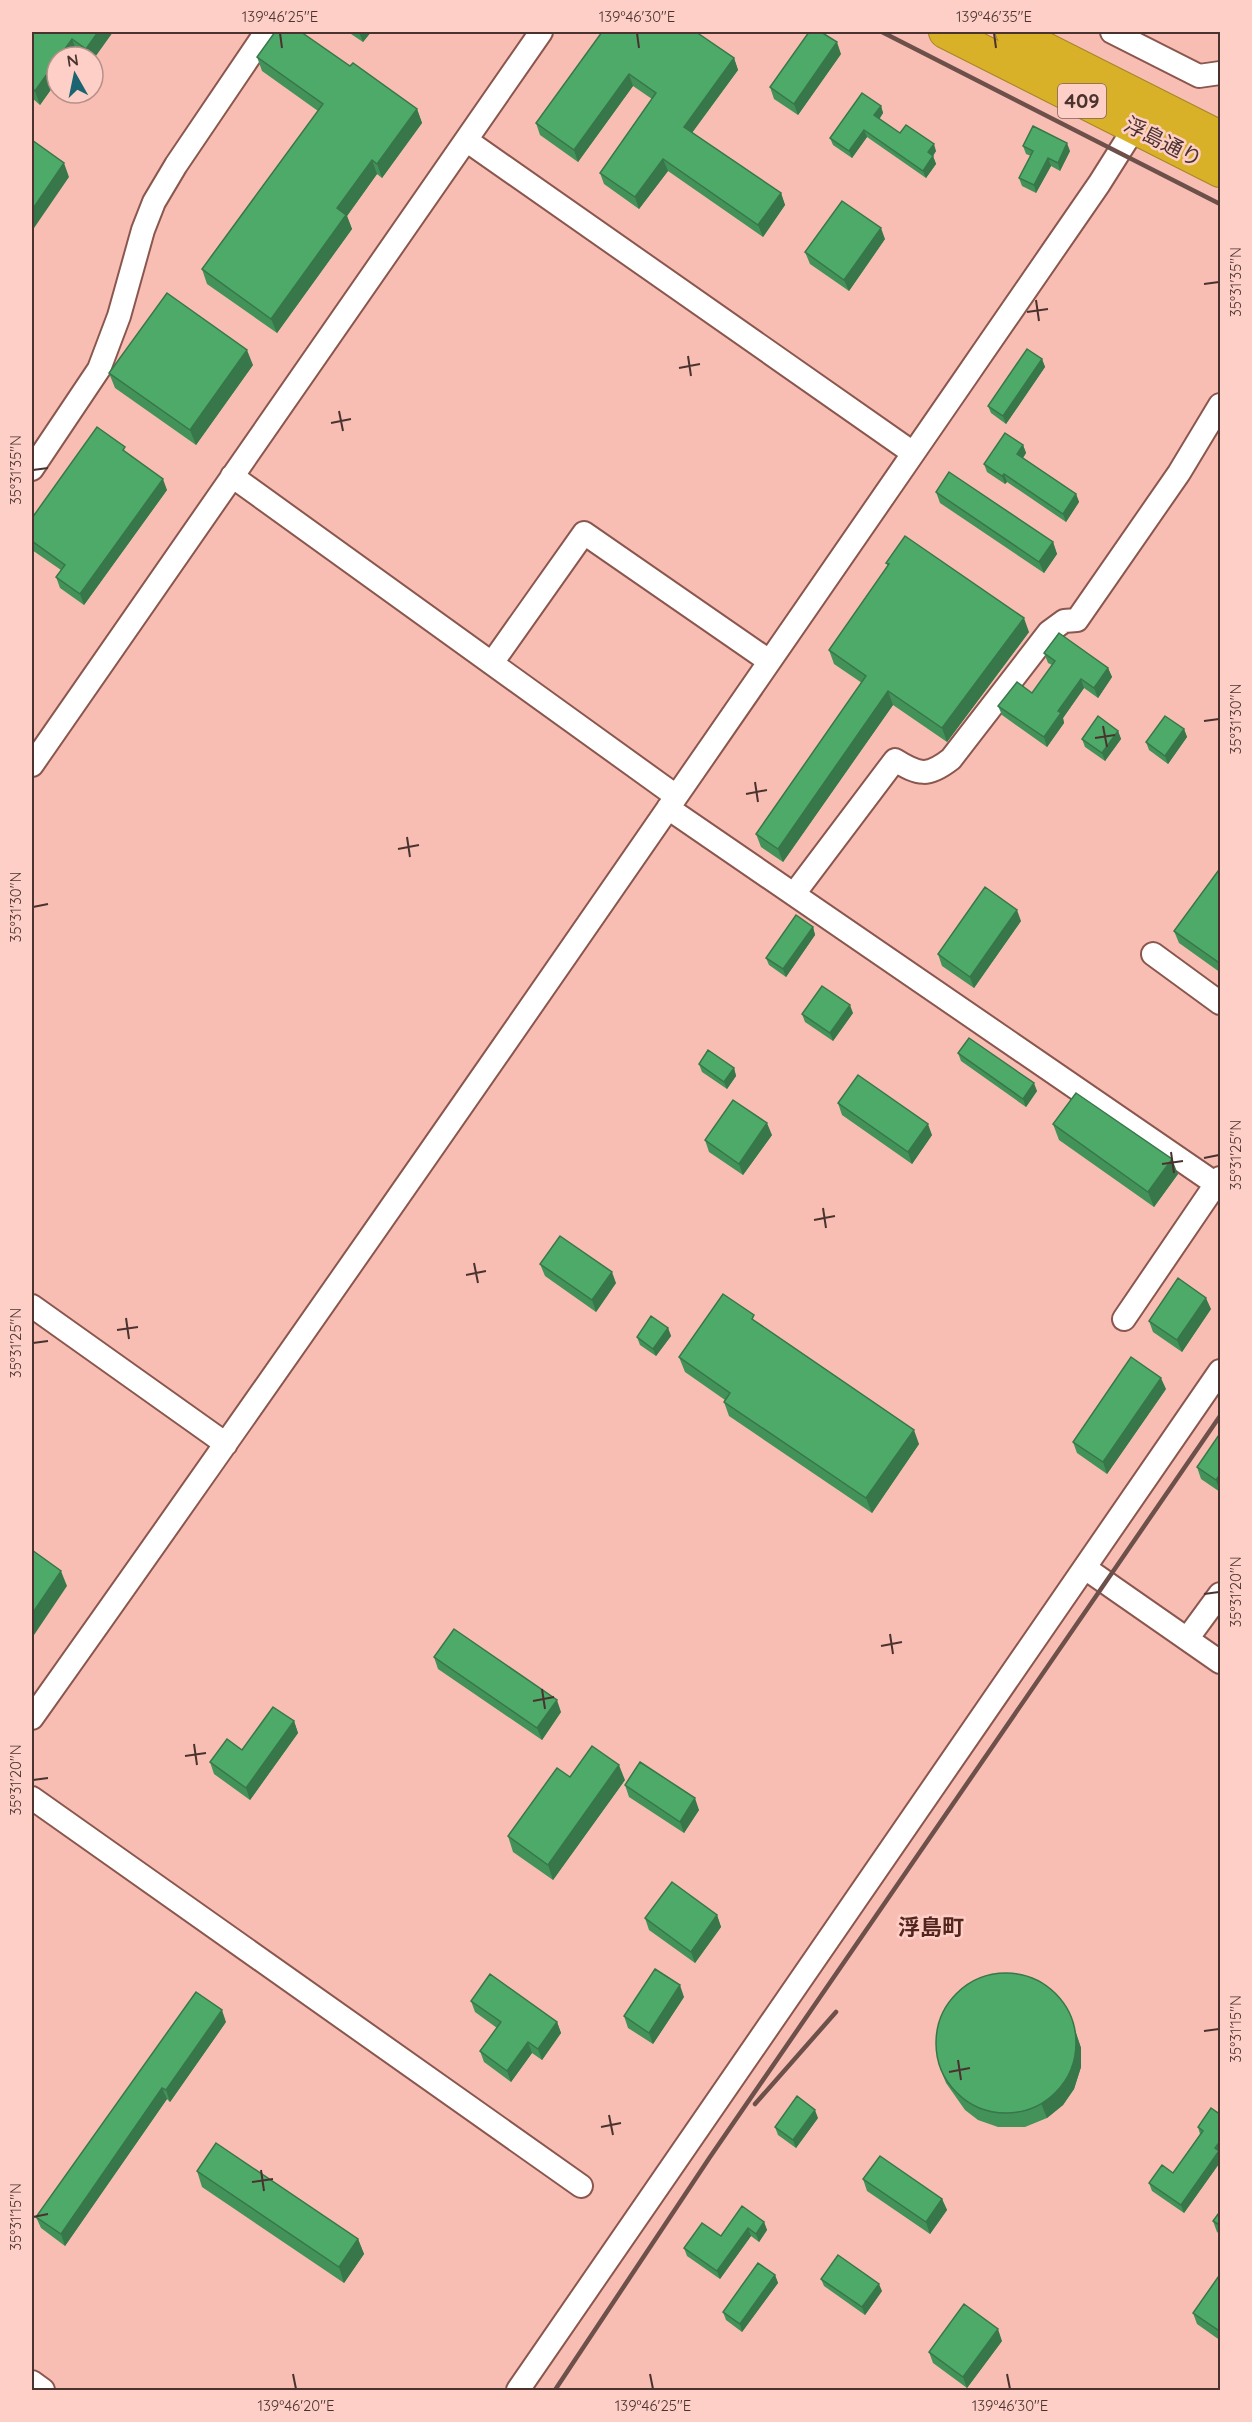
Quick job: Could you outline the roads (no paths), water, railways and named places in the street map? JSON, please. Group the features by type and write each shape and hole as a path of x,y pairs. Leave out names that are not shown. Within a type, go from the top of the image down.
{"highway":[{"name":"浮島通り","path":"945,32 1221,171"},
{"path":"977,32 1221,156"},
{"path":"1012,32 1221,137"},
{"name":"409","path":"1044,32 1221,121"}],"street":[{"path":"32,469 99,369 119,316 143,230 154,202 176,165 266,32"},
{"path":"32,765 541,32"},
{"path":"1113,32 1199,76 1221,73"},
{"path":"32,1718 226,1444 770,661 1099,184 1135,128"},
{"path":"466,140 913,453"},
{"path":"794,894 895,760 911,770 926,773 939,768 951,759 1049,632 1064,621 1077,620 1179,473 1221,405"},
{"path":"232,476 492,663 794,894 1218,1181 1124,1319"},
{"path":"492,663 584,533 770,661"},
{"path":"1153,954 1221,1003"},
{"path":"32,1306 226,1444"},
{"path":"518,2391 1221,1371"},
{"path":"1084,1568 1221,1662"},
{"path":"1187,1639 1221,1594"},
{"path":"32,1798 581,2186"},
{"path":"32,2382 44,2391"}],"railway":[{"path":"882,32 1220,204"},
{"path":"555,2390 710,2157 1220,1416"},
{"path":"755,2104 836,2012"}],"district":[{"name":"浮島町","path":"931,1927"}]}
